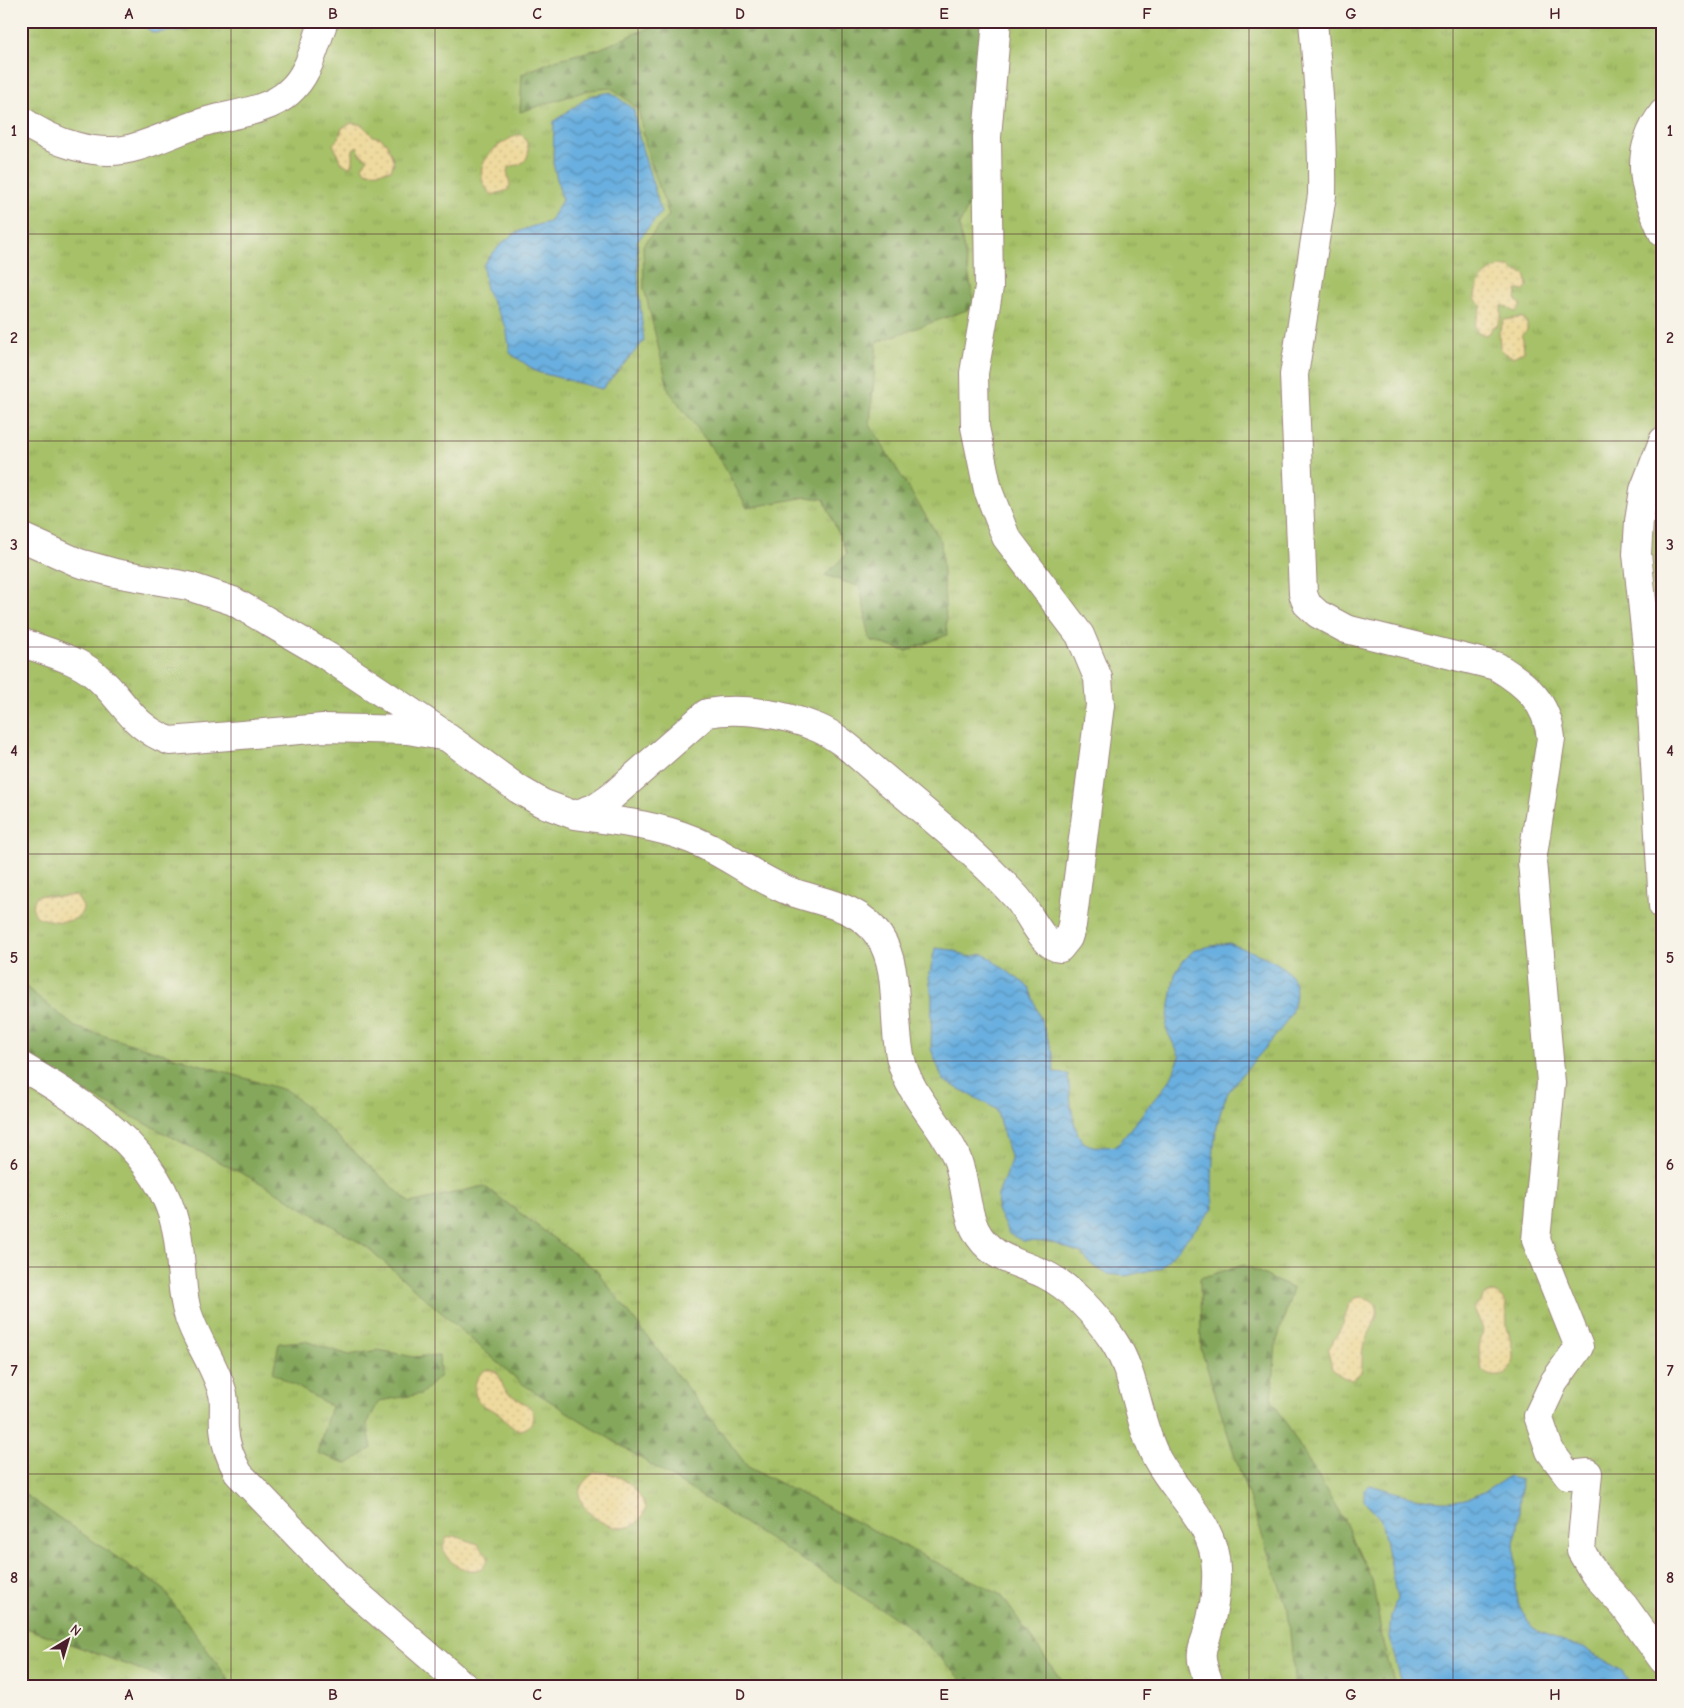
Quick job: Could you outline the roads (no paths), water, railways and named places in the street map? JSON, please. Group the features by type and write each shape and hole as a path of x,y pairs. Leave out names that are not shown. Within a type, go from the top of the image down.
{"lane":[{"path":"21,120 54,140 106,150 135,148 195,125 260,107 288,93 308,68 324,21"},
{"path":"574,815 597,807 610,798 707,713 726,710 786,719 819,728 853,752 970,850 1019,899 1046,940 1055,948 1064,945 1072,926 1100,705 1098,678 1080,635 1019,556 1002,529 988,490 974,427 974,373 989,287 987,137 997,21"},
{"path":"1313,21 1323,126 1323,167 1322,196 1294,375 1302,594 1307,604 1318,614 1346,629 1496,666 1521,682 1534,695 1546,712 1551,738 1532,860 1551,1083 1536,1240 1579,1346 1554,1382 1538,1416 1550,1451 1568,1475 1588,1474 1581,1551 1594,1573 1624,1606 1663,1660"},
{"path":"1663,113 1648,137 1643,161 1647,189 1663,234"},
{"path":"1663,441 1644,490 1639,521 1637,554 1650,675 1663,906"},
{"path":"21,537 85,565 115,574 188,586 233,600 328,656 447,737 518,789 542,803 574,815 643,825 702,844 787,890 852,911 864,918 880,937 892,971 897,1035 902,1061 910,1084 956,1155 971,1218 983,1244 993,1253 1004,1259 1046,1275 1093,1313 1114,1342 1128,1368 1158,1460 1197,1513 1212,1544 1216,1568 1213,1608 1202,1652 1210,1687"},
{"path":"21,642 83,667 113,692 139,725 154,735 170,741 323,728 408,730 447,737"},
{"path":"21,1066 58,1088 110,1127 135,1151 164,1194 176,1229 186,1307 221,1388 224,1430 230,1458 239,1474 341,1580 465,1687"}],"water":[{"path":"137,21 190,21 187,30 153,33"},
{"path":"611,92 634,110 639,136 661,213 637,241 639,293 644,341 602,389 537,372 510,353 506,327 486,291 483,265 498,247 511,236 526,228 549,222 562,200 553,163 554,121 590,96"},
{"path":"1229,943 1263,956 1281,966 1294,981 1296,998 1290,1015 1278,1033 1235,1083 1221,1109 1215,1137 1212,1182 1213,1209 1161,1268 1125,1276 1107,1274 1092,1265 1081,1253 1050,1242 1023,1241 1009,1234 997,1210 998,1195 1011,1160 996,1109 943,1080 931,1049 932,998 929,977 935,948 953,950 967,957 984,954 1029,987 1053,1053 1054,1073 1068,1074 1072,1111 1080,1138 1092,1146 1104,1147 1116,1146 1170,1080 1180,1057 1166,1029 1175,974 1183,961 1195,949"},
{"path":"1509,1477 1521,1480 1518,1528 1513,1546 1517,1568 1515,1588 1520,1608 1531,1625 1539,1632 1586,1649 1622,1671 1633,1687 1403,1687 1389,1637 1391,1616 1397,1599 1381,1520 1364,1500 1364,1490 1370,1485 1422,1499 1436,1501 1462,1500 1475,1496"}]}
